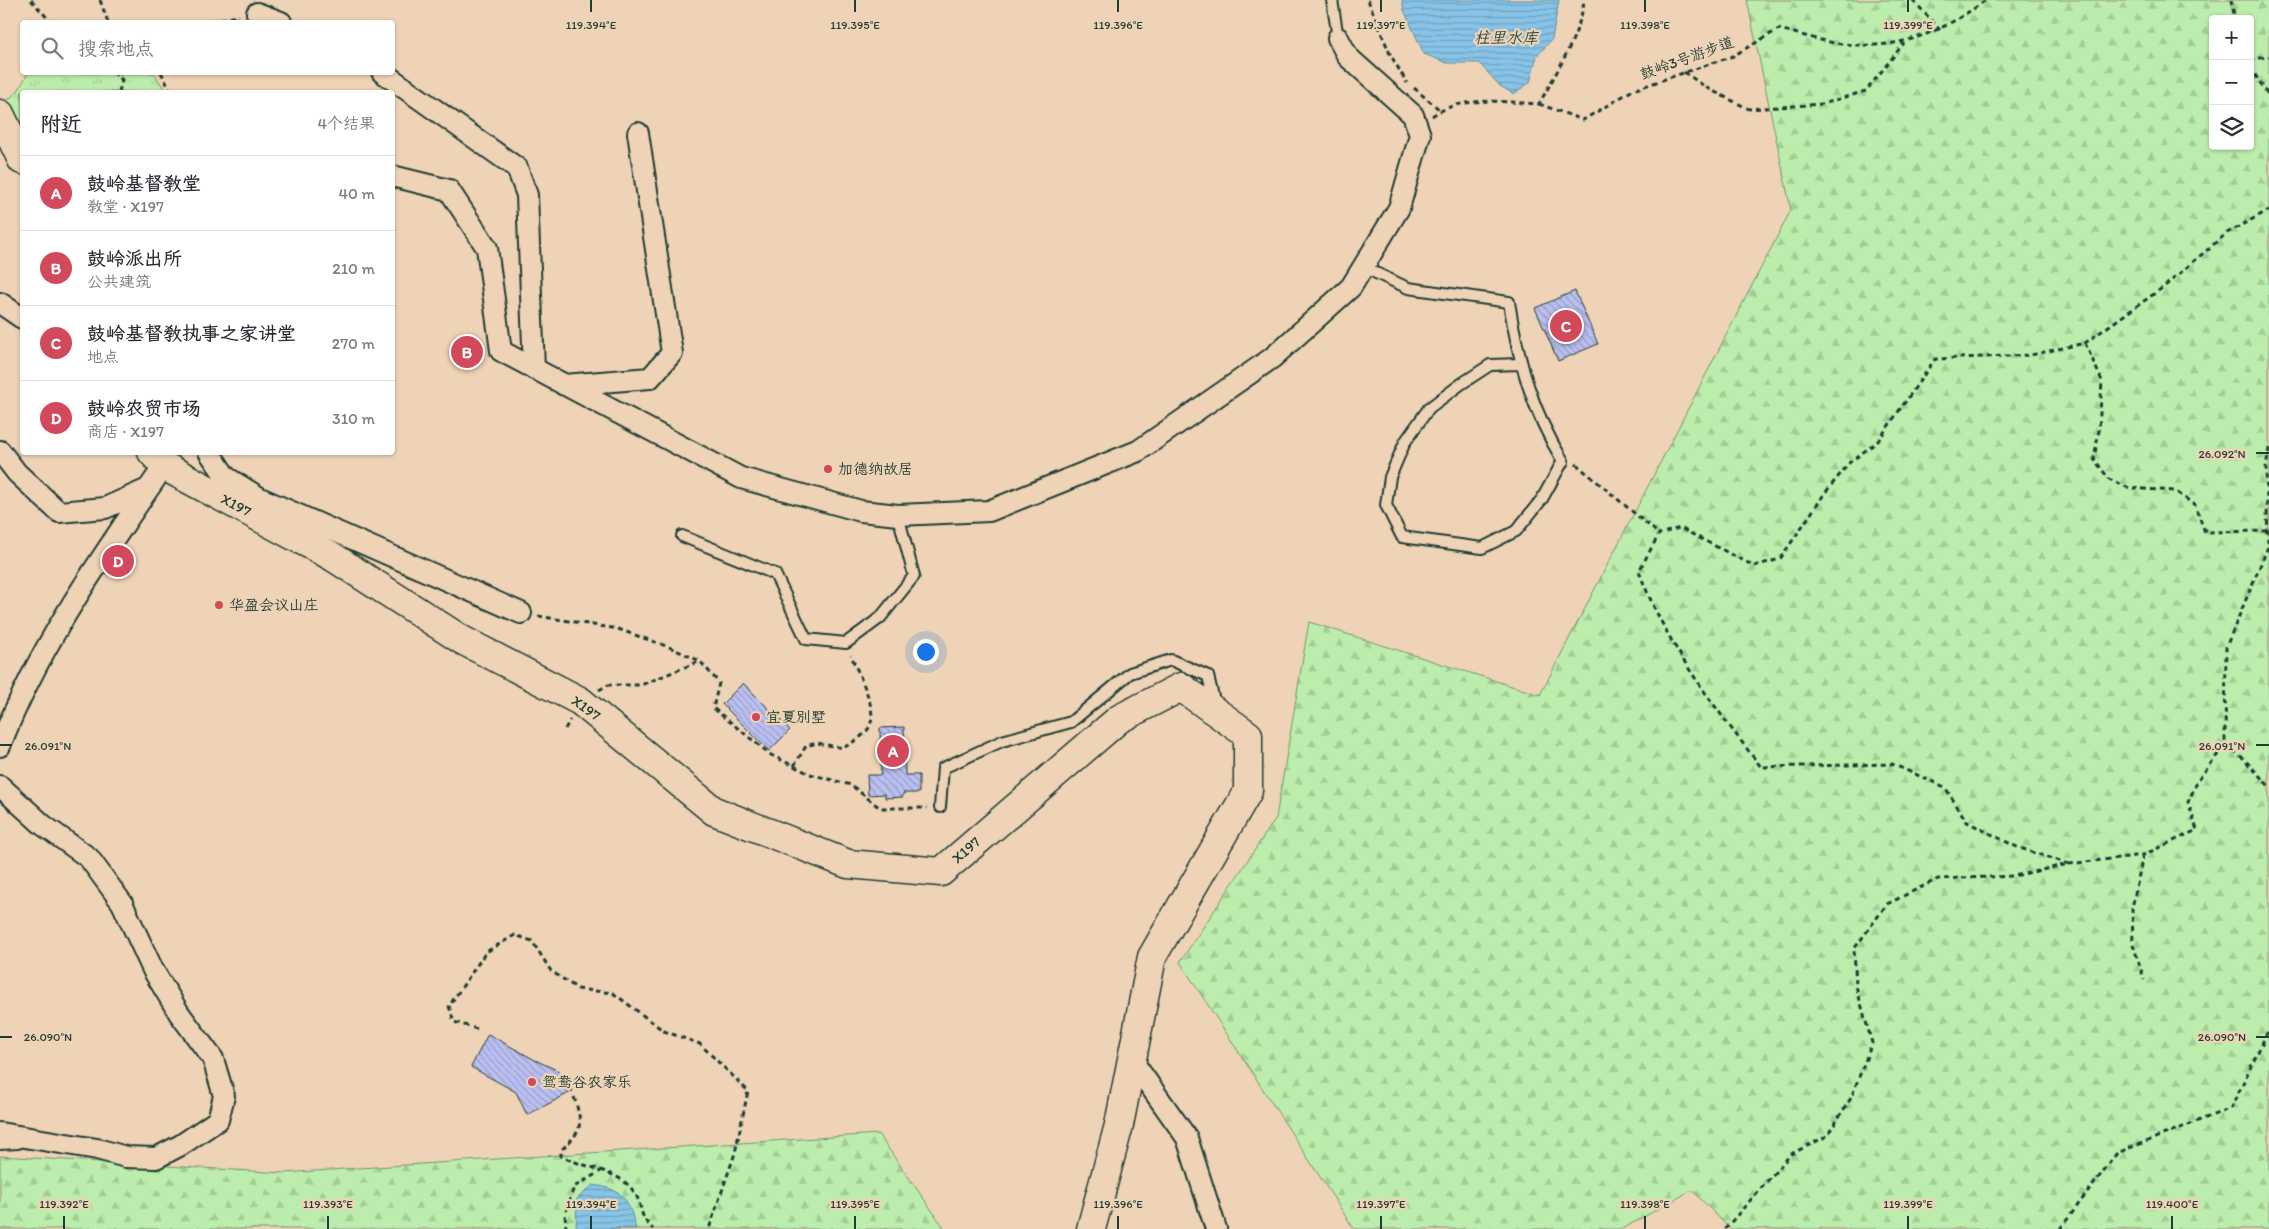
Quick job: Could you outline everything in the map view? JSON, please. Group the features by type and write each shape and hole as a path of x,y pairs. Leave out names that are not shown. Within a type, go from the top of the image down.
{"street":[{"path":"258,13 276,20"},
{"path":"395,177 449,190 487,248 501,351 741,478 861,511 898,515 989,511 1138,451 1272,358 1351,287 1399,208 1420,135 1413,115 1348,57 1338,38"},
{"path":"386,75 517,168 527,195 534,369"},
{"path":"0,114 20,156"},
{"path":"564,385 650,378 672,353 638,134"},
{"path":"0,303 20,317"},
{"path":"0,451 17,473 59,512 106,508 148,489"},
{"path":"211,455 226,476 260,498 521,613"},
{"path":"2,736 78,593 148,489 158,459"},
{"name":"X197","path":"158,459 211,491 333,557 462,640 580,701 714,811 848,864 941,872 1119,719 1181,688 1248,735 1248,791 1152,957 1119,1125 1091,1229"},
{"path":"211,491 260,498"},
{"path":"0,786 42,825 89,858 122,903 153,970 180,1013 213,1059 224,1096 218,1120 180,1146 156,1158 126,1157 97,1149 0,1133"},
{"path":"1132,1059 1186,1138 1216,1229"}],"lane":[{"path":"1332,0 1338,38"},
{"path":"1363,267 1408,288 1510,302 1520,364 1552,444 1563,461 1542,499 1516,530 1482,548 1402,537 1386,505 1390,476 1405,442 1429,408 1490,365 1520,364"},
{"path":"682,536 775,574 806,639 846,643 880,618 914,576 898,515"},
{"path":"940,807 943,768 1002,740 1071,722 1130,673 1171,660 1208,676 1217,713"},
{"path":"0,1144 49,1141"}],"path":[{"path":"31,0 49,20"},
{"path":"100,0 107,20"},
{"path":"1368,0 1390,54 1405,82 1440,110"},
{"path":"1417,126 1440,110 1463,102 1539,104 1568,48 1583,12 1584,0"},
{"path":"1913,0 1940,30"},
{"name":"鼓岭3号游步道","path":"1539,104 1583,120 1633,90 1733,56 1780,29 1843,44 1904,43 1954,23 1980,2 1986,0"},
{"path":"2231,0 2234,15"},
{"path":"215,20 258,13"},
{"path":"1684,72 1707,88 1749,109 1822,104 1866,91 1904,43"},
{"path":"2254,59 2269,57"},
{"path":"2254,73 2269,96"},
{"path":"116,75 122,80"},
{"path":"120,90 122,80 121,75"},
{"path":"162,75 170,90"},
{"path":"2069,864 2017,847 1967,822 1945,787 1892,764 1761,766 1677,651 1650,601 1639,571 1659,534 1680,528 1754,566 1780,559 1825,493 1850,462 1878,441 1935,359 2031,356 2084,343 2165,286 2226,233 2269,210"},
{"path":"2084,343 2102,381 2099,430 2094,459 2109,479 2129,488 2175,490 2195,504 2205,532 2268,530"},
{"path":"1724,1229 1790,1154 1827,1136 1851,1098 1872,1043 1856,986 1854,948 1887,904 1938,879 2014,876 2069,864 2143,855 2197,830 2188,802 2198,780 2225,745 2226,647 2268,547 2266,468 2269,448"},
{"path":"1563,461 1578,465 1659,534"},
{"path":"521,613 618,629 669,647 700,661 720,683 713,708 771,755 810,774 851,785 880,808 940,807"},
{"path":"794,766 806,746 817,743 843,748 859,739 872,723 872,708 846,643"},
{"path":"565,730 580,701 608,685 641,684 700,661"},
{"path":"2225,745 2243,758 2269,786"},
{"path":"2143,855 2132,908 2133,944 2144,980"},
{"path":"477,1029 454,1022 450,1006 486,952 515,934 532,941 551,971 578,989 613,993 664,1031 700,1044 748,1091 735,1153 709,1229"},
{"path":"2060,1229 2117,1153 2231,1108 2269,1030"},
{"path":"574,1097 581,1119 580,1130 561,1150 561,1156 575,1163 602,1170 620,1180 635,1192 644,1221 653,1229"},
{"path":"566,1229 565,1214 574,1188 602,1170"}],"green space":[{"path":"1747,0 2269,0 2269,1229 1730,1229 1692,1190 1622,1229 1354,1229 1180,962 1276,818 1309,622 1540,695 1791,210"},
{"path":"27,75 155,75 165,90 20,90 20,155 0,107 18,91"},
{"path":"878,1134 945,1229 0,1229 0,1156 284,1173"}],"water":[{"name":"柱里水库","path":"1402,0 1559,0 1552,39 1537,56 1530,82 1514,94 1500,86 1479,63 1447,63 1424,54 1404,10"},
{"path":"593,1185 612,1190 624,1198 631,1211 636,1229 576,1229 577,1199"}],"building":[{"path":"1575,291 1598,344 1558,361 1535,308"},
{"name":"宜夏别墅","path":"743,683 790,730 769,751 722,704"},
{"path":"904,727 905,775 919,775 919,793 903,793 903,797 885,798 885,794 868,795 867,775 881,775 880,728"},
{"name":"鸳鸯谷农家乐","path":"488,1034 561,1072 573,1091 527,1115 516,1092 471,1067"}],"place":[{"name":"鼓岭基督教执事之家讲堂","path":"1566,326"},
{"name":"鼓岭派出所","path":"467,352"},
{"name":"加德纳故居","path":"828,469"},
{"name":"鼓岭农贸市场","path":"118,561"},
{"name":"华盈会议山庄","path":"219,605"},
{"name":"宜夏别墅","path":"756,717"},
{"name":"鼓岭基督教堂","path":"893,751"},
{"name":"鸳鸯谷农家乐","path":"532,1082"}]}
